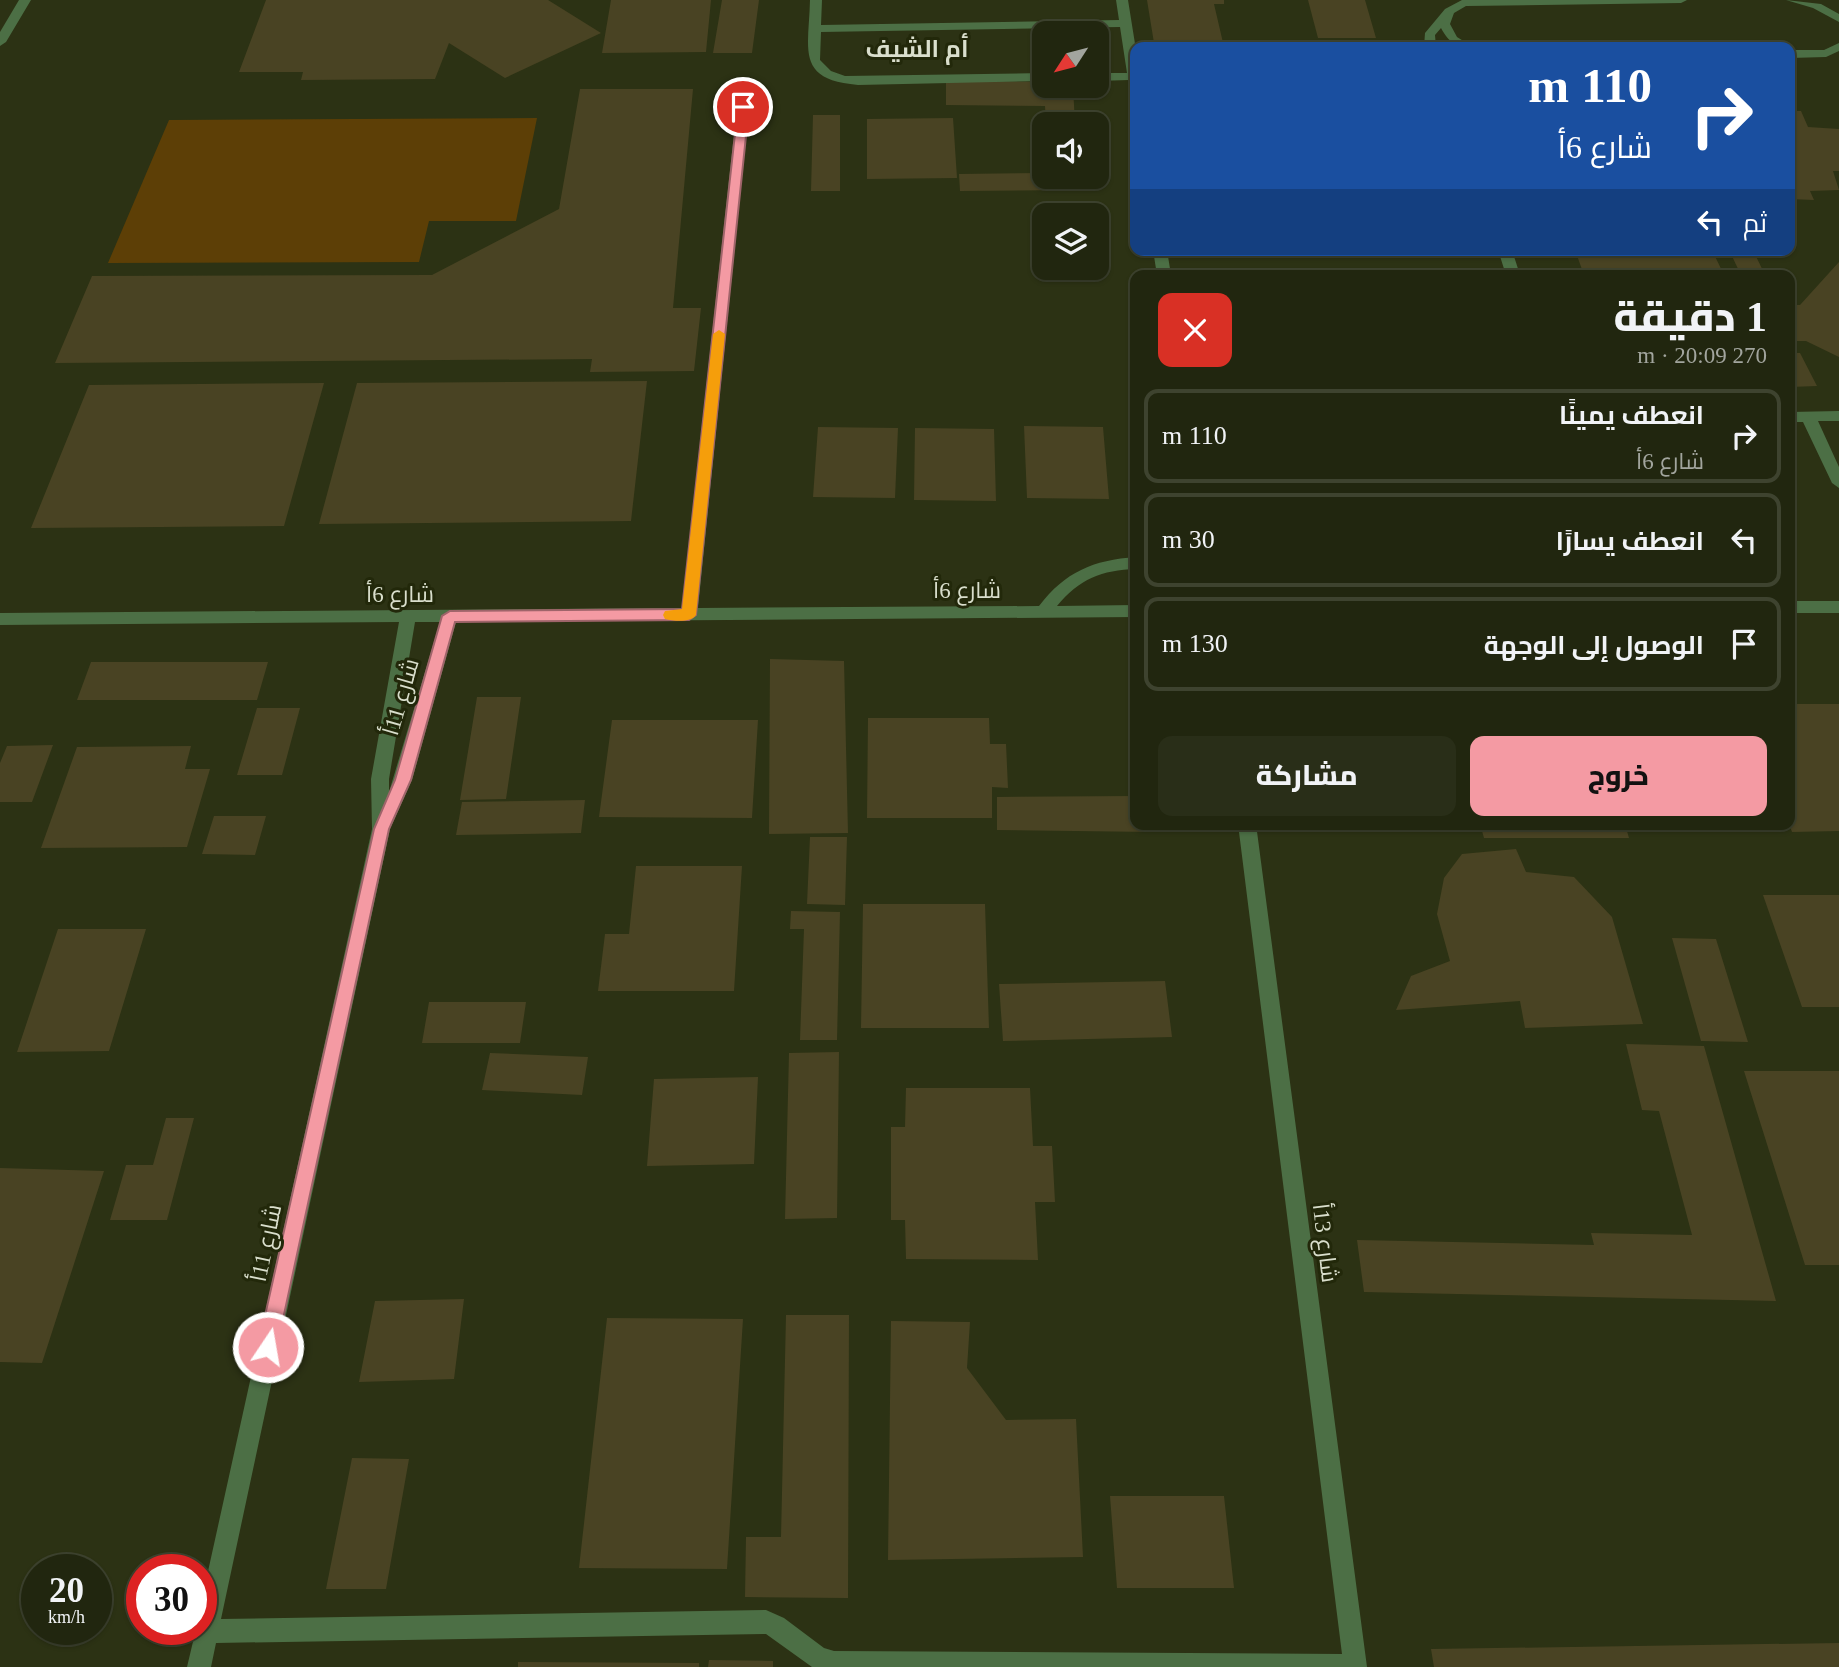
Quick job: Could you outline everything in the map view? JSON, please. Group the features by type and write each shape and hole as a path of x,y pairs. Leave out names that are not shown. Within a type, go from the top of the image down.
{"street":[{"path":"0,43 25,0"},
{"path":"816,0 814,60 824,73 845,80 1032,78"},
{"path":"1122,0 1130,52"},
{"path":"1430,42 1429,35 1444,16 1455,6 1475,0 1681,0"},
{"path":"1793,0 1817,6 1839,19"},
{"path":"1444,16 1446,32 1460,42"},
{"path":"815,29 1125,23"},
{"path":"1795,54 1826,53 1839,47"},
{"path":"1110,76 1130,76"},
{"path":"689,615 743,107"},
{"path":"1795,416 1839,416"},
{"path":"1808,416 1839,483"},
{"path":"1043,612 1060,589 1086,571 1101,566 1130,564"},
{"path":"1795,598 1809,607"},
{"path":"1795,607 1839,607"},
{"name":"شارع 6أ","path":"0,619 1130,611"},
{"name":"شارع 11أ","path":"382,829 379,813 380,779 408,616"},
{"name":"شارع 11أ","path":"217,1585 382,829 403,780 450,616"},
{"name":"شارع 13أ","path":"1248,830 1355,1667"},
{"path":"217,1631 766,1622 790,1634 813,1655 834,1663 1355,1667"},
{"name":"شارع 11أ","path":"199,1667 204,1645"}],"shaded area":[{"path":"537,118 516,221 429,221 419,262 108,263 169,120"}],"building":[{"path":"266,0 548,0 601,33 505,78 449,43 435,79 301,80 303,72 239,72"},
{"path":"611,0 711,0 706,52 602,53"},
{"path":"722,0 759,0 752,53 713,53"},
{"path":"1147,0 1224,0 1224,4 1214,4 1223,42 1154,42"},
{"path":"1308,0 1365,0 1376,38 1318,38"},
{"path":"946,80 1032,82 1032,98 1074,98 1074,112 1045,112 1045,106 946,105"},
{"path":"580,89 693,89 673,308 701,308 694,371 590,372 592,359 55,363 92,276 432,275 559,209"},
{"path":"1795,111 1801,111 1808,127 1839,129 1839,171 1833,171 1839,190 1810,191 1814,200 1795,199"},
{"path":"813,115 840,115 840,191 811,191"},
{"path":"953,118 957,178 867,179 867,119"},
{"path":"1032,173 1032,189 1076,190 960,191 959,174"},
{"path":"1577,256 1715,256 1722,270 1582,270"},
{"path":"1732,256 1756,256 1763,270 1739,270"},
{"path":"1839,262 1839,357 1806,341 1795,341 1795,305 1800,305"},
{"path":"1795,353 1800,353 1817,386 1795,387"},
{"path":"647,381 631,521 319,524 357,383"},
{"path":"324,383 284,526 31,528 89,385"},
{"path":"1024,426 1103,427 1109,499 1027,498"},
{"path":"818,427 898,428 895,498 813,497"},
{"path":"915,428 994,429 996,501 914,500"},
{"path":"770,659 844,661 848,833 769,834"},
{"path":"91,662 268,662 257,700 77,700"},
{"path":"477,697 521,697 506,799 460,800"},
{"path":"1795,704 1839,704 1839,831 1792,832 1795,830"},
{"path":"257,708 300,708 282,775 237,775"},
{"path":"868,718 989,718 990,744 1006,744 1008,788 992,787 992,818 867,818"},
{"path":"612,720 758,720 752,818 599,817"},
{"path":"53,745 32,802 0,802 0,763 7,746"},
{"path":"191,746 185,769 210,769 187,847 41,848 77,747"},
{"path":"1130,796 1130,830 1152,832 997,830 997,797"},
{"path":"585,800 581,833 456,835 462,802"},
{"path":"214,816 266,816 255,855 202,854"},
{"path":"1482,830 1627,830 1629,838 1484,838"},
{"path":"810,837 847,837 845,905 807,904"},
{"path":"1516,849 1526,872 1574,877 1612,917 1643,1024 1525,1028 1520,1001 1396,1010 1411,976 1450,961 1437,914 1444,878 1462,854"},
{"path":"636,866 742,866 734,991 598,991 605,934 629,934"},
{"path":"1763,895 1839,895 1839,1007 1802,1007"},
{"path":"863,904 985,904 989,1028 861,1028"},
{"path":"791,911 840,912 837,1040 800,1040 804,929 790,929"},
{"path":"58,929 146,929 109,1051 17,1052"},
{"path":"1672,938 1716,939 1748,1042 1701,1041"},
{"path":"1165,981 1172,1037 1003,1041 999,984"},
{"path":"429,1002 526,1002 520,1043 422,1043"},
{"path":"1626,1044 1704,1046 1776,1301 1364,1292 1357,1240 1594,1245 1591,1233 1692,1235 1659,1111 1642,1110"},
{"path":"839,1052 837,1218 785,1219 789,1053"},
{"path":"490,1053 588,1057 582,1095 482,1090"},
{"path":"1744,1071 1839,1071 1839,1265 1805,1265"},
{"path":"758,1077 754,1164 647,1166 654,1079"},
{"path":"906,1088 1030,1088 1033,1146 1052,1146 1055,1202 1035,1202 1038,1260 906,1259 905,1220 891,1220 891,1127 905,1127"},
{"path":"166,1118 194,1118 167,1220 110,1220 126,1165 153,1165"},
{"path":"0,1168 104,1171 42,1363 0,1362"},
{"path":"464,1299 454,1379 359,1382 375,1301"},
{"path":"786,1315 849,1315 848,1598 745,1597 746,1537 781,1537"},
{"path":"607,1318 743,1319 727,1569 579,1568"},
{"path":"891,1321 970,1322 967,1368 1006,1420 1076,1419 1083,1557 888,1560"},
{"path":"352,1458 409,1459 386,1589 326,1589"},
{"path":"1110,1496 1224,1496 1234,1588 1117,1588"},
{"path":"1839,1643 1839,1667 1434,1667 1431,1649"},
{"path":"709,1660 773,1661 773,1667 708,1667"},
{"path":"518,1662 699,1663 699,1667 518,1667"}],"slow traffic":[{"path":"670,615 689,615 719,334"}],"district":[{"name":"أم الشيف","path":"917,49"}],"route":[{"path":"268,1347 382,829 398,796 450,616 689,615 743,107"}]}
